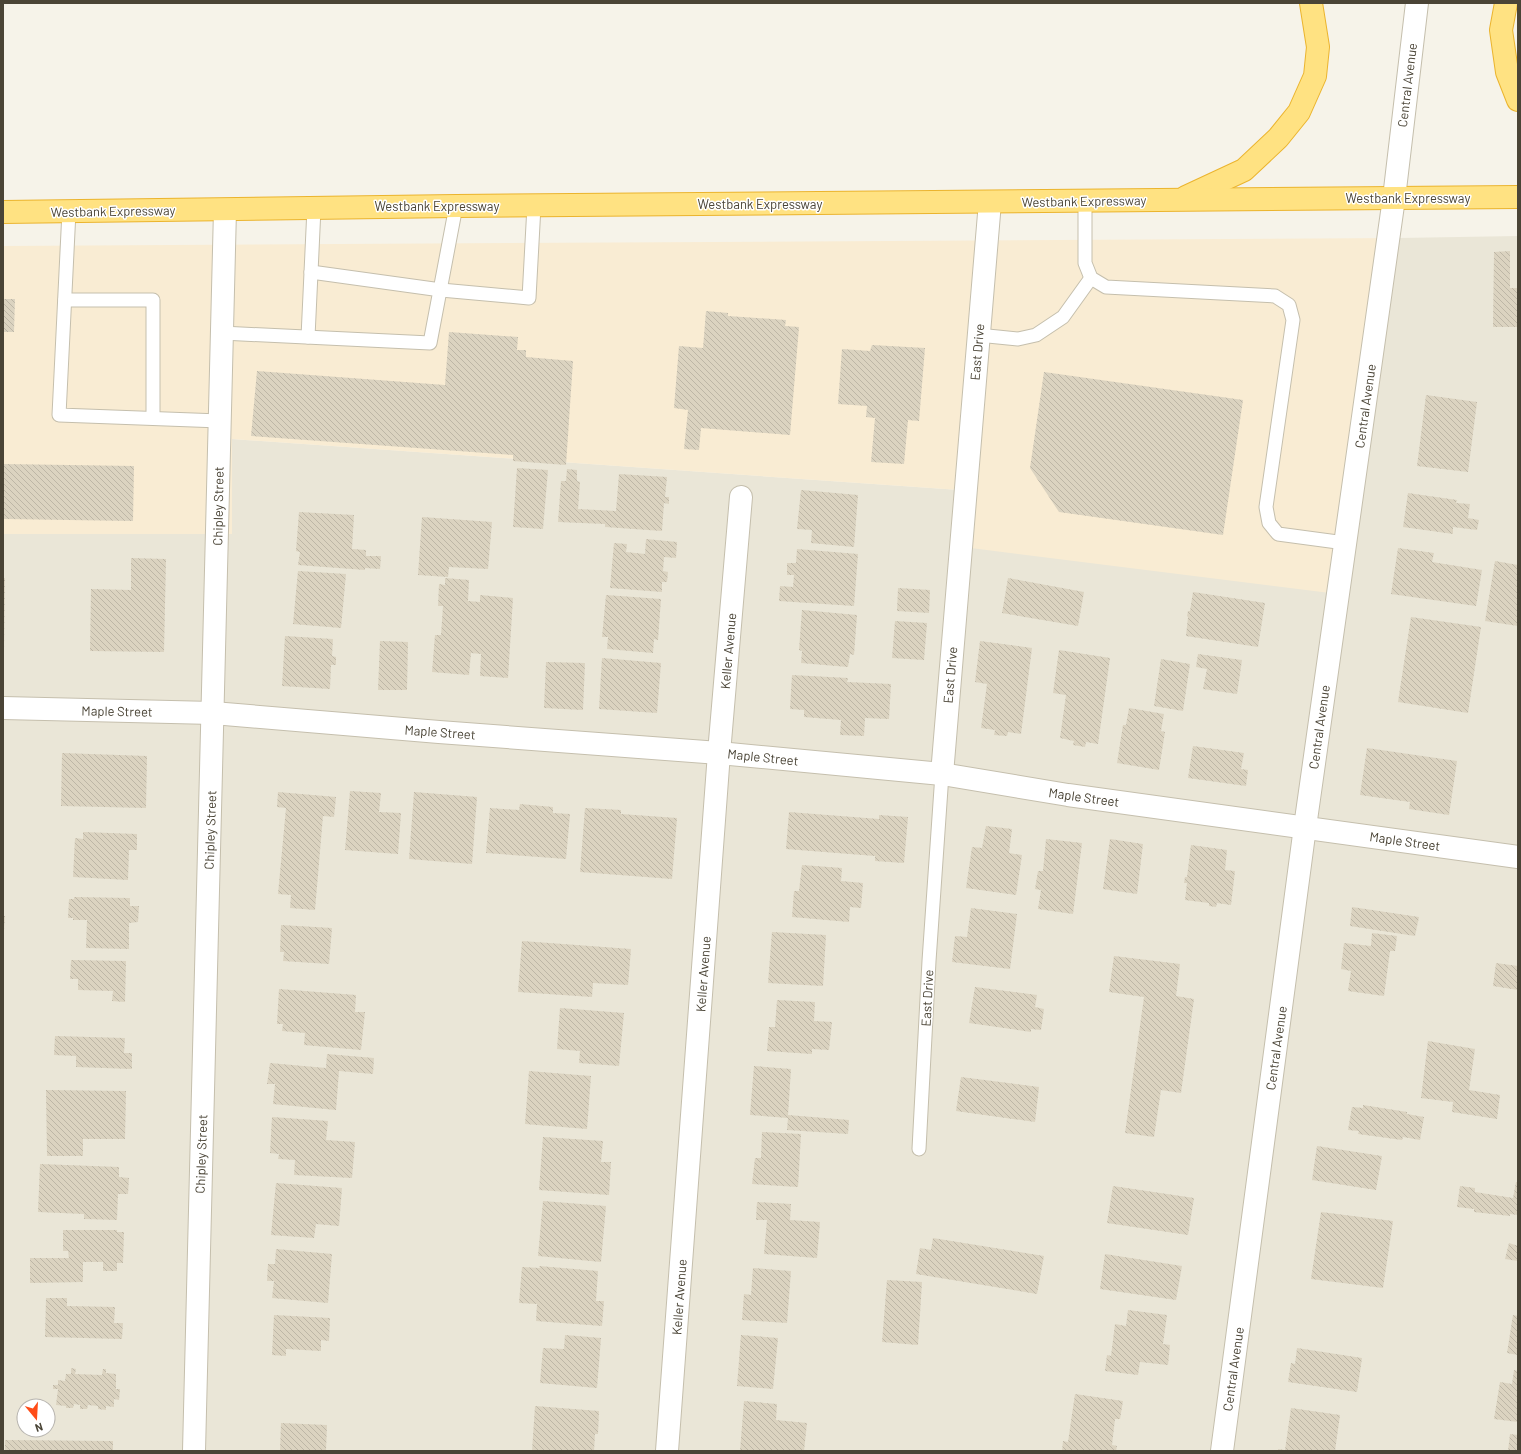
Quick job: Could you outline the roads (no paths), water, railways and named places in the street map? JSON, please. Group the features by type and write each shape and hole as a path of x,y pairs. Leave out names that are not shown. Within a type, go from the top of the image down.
{"highway":[{"path":"1179,200 1244,170 1278,138 1299,112 1315,76 1318,47 1311,3"},
{"path":"1506,3 1501,30 1507,72 1518,100"},
{"name":"Westbank Expressway","path":"3,212 456,206 1518,197"}],"street":[{"name":"Central Avenue","path":"1222,1451 1305,827 1394,198 1417,3"},
{"name":"East Drive","path":"942,774 990,202"},
{"name":"Chipley Street","path":"194,1451 225,210"},
{"name":"Keller Avenue","path":"667,1451 719,753 741,497"},
{"name":"Maple Street","path":"3,708 213,713 719,753 942,774 1068,795 1518,857"}],"lane":[{"path":"1085,201 1085,262 1091,278 1106,287 1275,296 1289,305 1293,320 1266,507 1269,523 1278,534 1345,543"},
{"path":"222,333 430,342 456,206"},
{"path":"311,272 441,290 528,298 534,206"},
{"path":"308,337 314,208"},
{"path":"69,211 59,415 220,421"},
{"path":"978,335 1018,339 1036,335 1063,316 1091,278"},
{"path":"65,300 153,300 153,418"},
{"name":"East Drive","path":"919,1149 929,961 942,774"}]}
